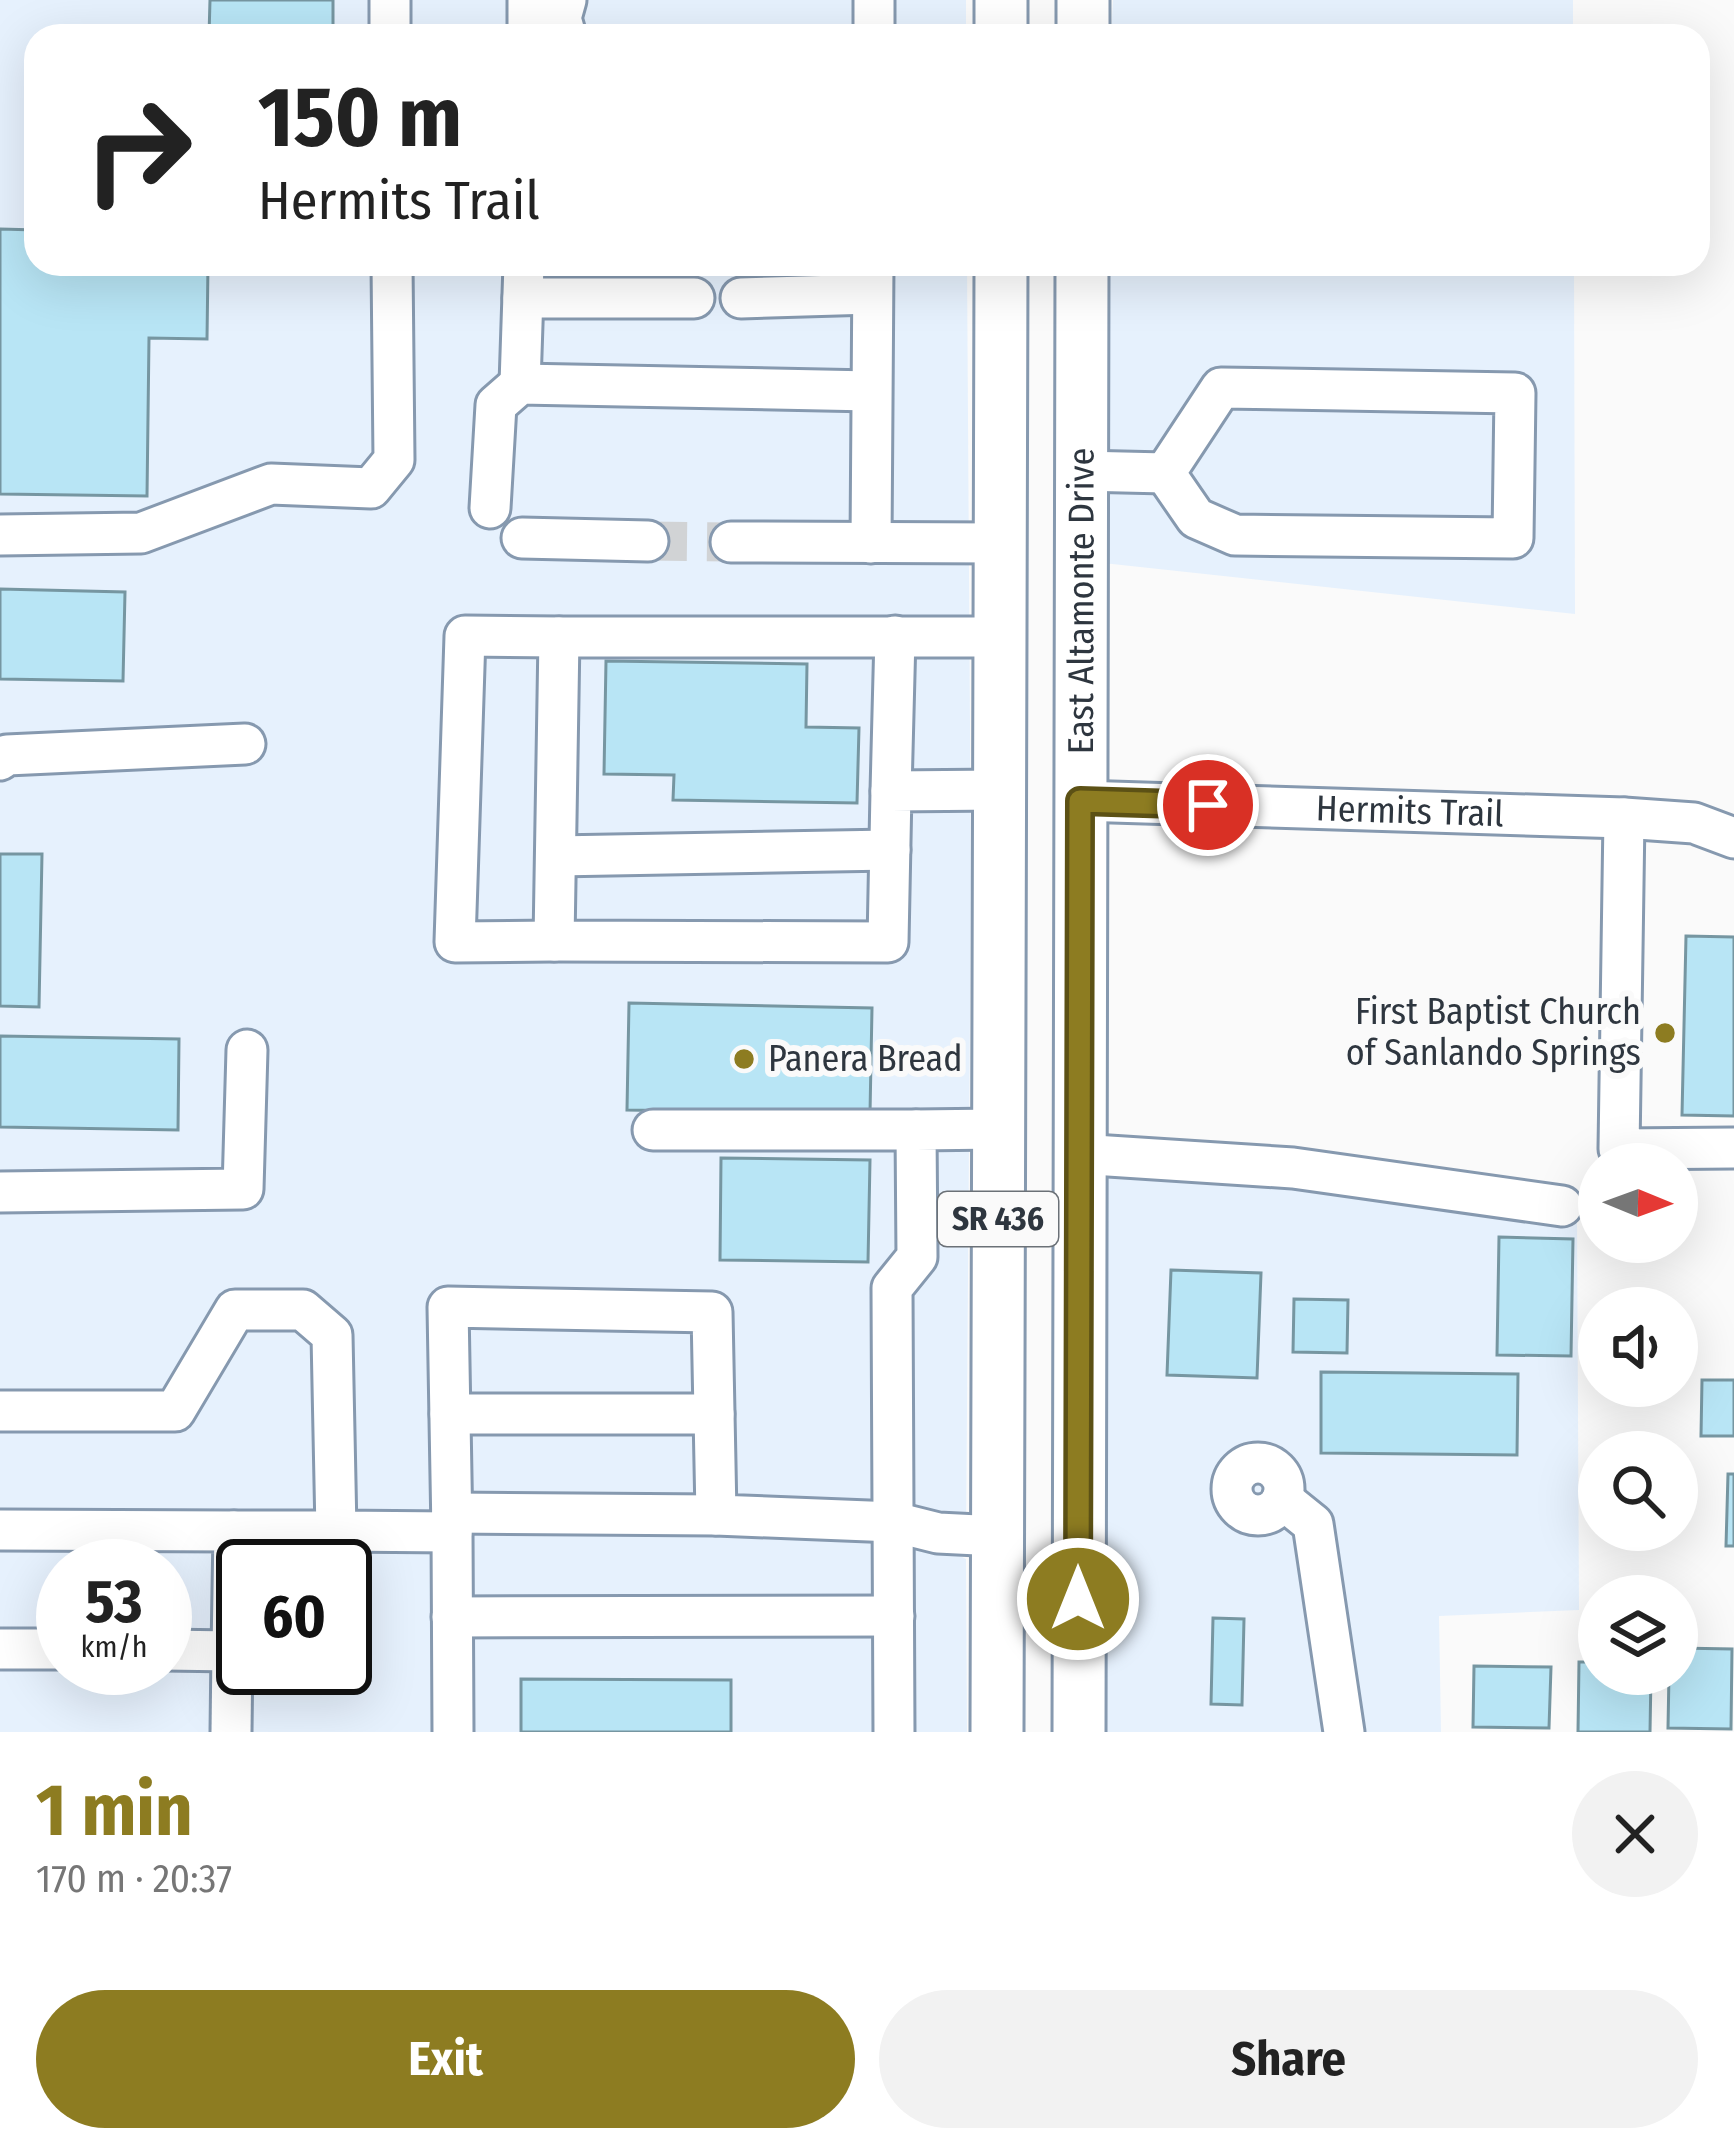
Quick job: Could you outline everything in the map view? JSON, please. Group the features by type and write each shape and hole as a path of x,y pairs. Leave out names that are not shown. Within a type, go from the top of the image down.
{"main road":[{"name":"SR 436","path":"997,1732 1001,276"},
{"name":"East Altamonte Drive","path":"1079,1732 1082,276"},
{"path":"1000,706 1034,761 1080,801"},
{"path":"1000,790 1020,803 1055,842 1080,895"},
{"path":"998,1536 1035,1563 1049,1581 1078,1643"}],"street":[{"path":"0,535 141,532 271,484 371,488 394,460 392,276"},
{"path":"741,298 872,279 871,543"},
{"path":"520,384 523,281 694,298"},
{"path":"490,508 496,405 520,384 871,391"},
{"path":"1222,388 1515,392 1514,538 1235,535 1196,518 1165,473 1222,388"},
{"path":"1081,471 1165,473"},
{"path":"522,538 649,541"},
{"path":"731,542 1000,543"},
{"path":"895,636 888,942 455,942 465,636 895,636 1000,638"},
{"path":"554,941 559,637"},
{"path":"0,760 7,755 245,744"},
{"path":"891,790 1000,790"},
{"name":"Hermits Trail","path":"1080,801 1624,818 1694,823 1734,838"},
{"path":"1694,823 1734,813"},
{"path":"1624,818 1619,1149 1734,1148"},
{"path":"556,856 890,850"},
{"path":"0,1192 243,1189 247,1050"},
{"path":"653,1130 998,1129"},
{"path":"895,1732 892,1288 917,1257 916,1130"},
{"path":"1078,1154 1293,1168 1562,1206"},
{"path":"453,1732 448,1307 712,1312 716,1515"},
{"path":"0,1411 175,1411 235,1310 303,1310 332,1335 336,1531"},
{"path":"450,1414 714,1414"},
{"path":"1282,1499 1313,1524 1344,1732"},
{"path":"0,1530 336,1531 716,1515 894,1522 938,1533 998,1536"},
{"path":"234,1531 234,1539"},
{"path":"452,1617 895,1616"},
{"path":"0,1649 36,1649"},
{"path":"231,1695 231,1732"}],"shaded area":[{"path":"0,0 966,0 966,24 24,24 24,276 967,276 971,880 966,1542 960,1556 966,1559 967,1732 0,1732"},
{"path":"1113,0 1573,0 1573,24 1112,24"},
{"path":"1106,276 1574,276 1575,614 1103,563"},
{"path":"1098,1154 1577,1214 1578,1610 1439,1616 1441,1732 1094,1732"}],"building":[{"path":"210,0 333,0 333,24 209,24"},
{"path":"0,229 24,230 24,276 208,276 207,339 149,338 147,496 0,494"},
{"path":"0,589 125,592 123,681 0,679"},
{"path":"606,661 807,664 806,727 859,728 857,803 673,800 674,775 604,774"},
{"path":"0,854 42,854 39,1007 0,1006"},
{"path":"1686,936 1734,937 1734,1116 1682,1115"},
{"path":"629,1003 872,1008 870,1114 627,1110"},
{"path":"0,1036 179,1039 178,1130 0,1127"},
{"path":"721,1158 870,1160 868,1262 720,1260"},
{"path":"1499,1237 1573,1239 1571,1356 1497,1355"},
{"path":"1171,1270 1261,1273 1257,1378 1167,1375"},
{"path":"1294,1299 1348,1300 1347,1353 1293,1352"},
{"path":"1321,1372 1518,1374 1517,1455 1321,1453"},
{"path":"1702,1380 1734,1380 1734,1436 1701,1436"},
{"path":"1728,1474 1734,1474 1734,1546 1726,1546"},
{"path":"1213,1618 1244,1619 1242,1705 1211,1704"},
{"path":"1698,1648 1732,1649 1731,1729 1668,1728 1669,1695 1698,1695"},
{"path":"1474,1666 1551,1667 1549,1728 1473,1727"},
{"path":"521,1679 731,1680 731,1732 521,1732"},
{"path":"1579,1695 1651,1695 1650,1732 1578,1732"}],"tunnel":[{"path":"648,541 731,542"}],"place":[{"name":"First Baptist Church of Sanlando Springs","path":"1665,1033"},
{"name":"Panera Bread","path":"744,1059"}],"route":[{"path":"1078,1599 1080,801 1208,805"}]}
